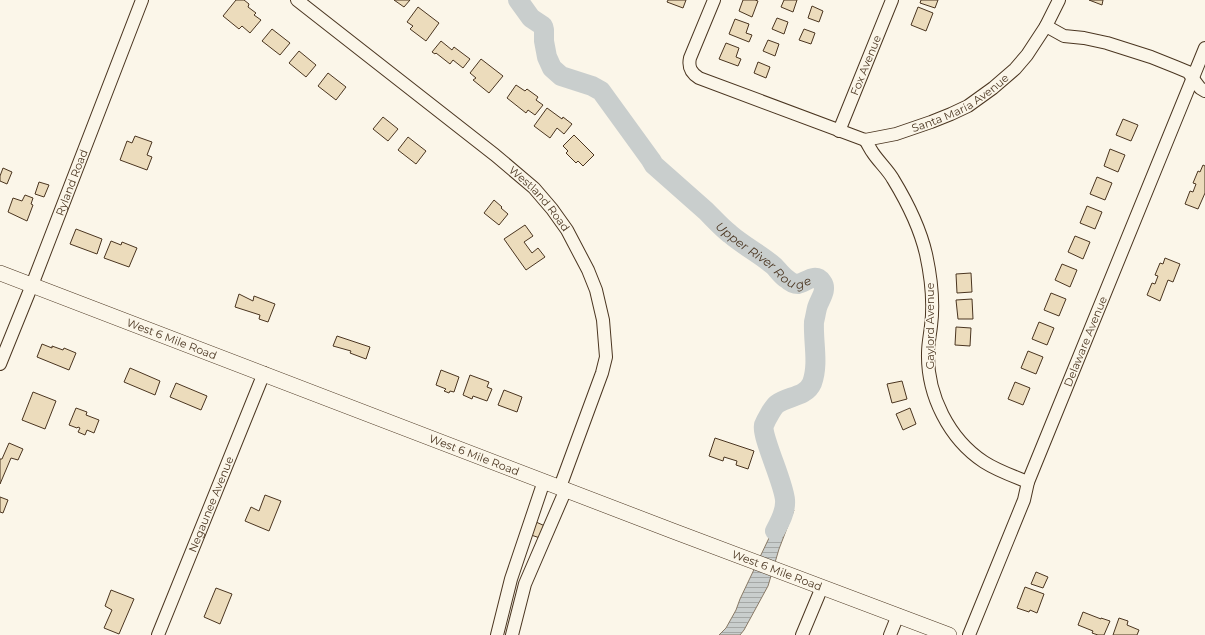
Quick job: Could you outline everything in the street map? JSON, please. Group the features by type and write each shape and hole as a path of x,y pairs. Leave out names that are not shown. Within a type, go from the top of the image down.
{"main road":[{"name":"West 6 Mile Road","path":"0,272 673,531 949,635"}],"street":[{"name":"Ryland Road","path":"0,364 142,0"},
{"name":"Westland Road","path":"297,0 495,155 534,188 567,230 588,270 596,290 603,320 606,357 563,488 525,584 512,635"},
{"path":"714,0 690,58 690,70 694,75 865,140"},
{"name":"Fox Avenue","path":"838,131 892,0"},
{"path":"1059,0 1046,26 1064,36 1084,38 1107,43 1182,69 1188,72 1200,88 1205,91"},
{"name":"Santa Maria Avenue","path":"865,140 909,130 968,106 993,88 1015,69 1027,55 1046,26"},
{"name":"Delaware Avenue","path":"969,635 1024,500 1028,482 1205,48"},
{"name":"Gaylord Avenue","path":"865,140 873,153 893,178 913,219 926,253 930,275 932,303 928,353 929,369 932,389 941,412 956,436 974,454 998,470 1028,482"},
{"name":"Negaunee Avenue","path":"158,635 264,373"},
{"path":"497,635 511,579 544,481"},
{"path":"511,579 525,584"},
{"path":"802,635 822,587"},
{"path":"890,634 898,616"}],"shaded area":[{"path":"780,506 794,510 779,549 768,586 740,635 719,635 726,628 736,610 769,538"}],"building":[{"path":"236,0 244,0 249,4 248,7 256,13 254,15 261,20 250,33 242,26 239,29 223,16"},
{"path":"394,0 410,0 404,7"},
{"path":"668,0 686,0 683,8 667,2"},
{"path":"743,0 758,1 752,17 739,11"},
{"path":"784,0 797,0 793,12 781,7"},
{"path":"921,0 938,0 935,8 920,3"},
{"path":"1089,0 1103,0 1102,5"},
{"path":"812,6 823,11 819,22 808,18"},
{"path":"418,7 439,23 426,41 410,29 413,26 407,22"},
{"path":"918,7 933,13 926,31 911,25"},
{"path":"777,18 788,22 784,34 772,29"},
{"path":"735,19 749,24 746,33 752,35 749,42 729,34"},
{"path":"272,29 290,43 280,55 262,41"},
{"path":"804,29 815,33 811,44 799,40"},
{"path":"768,40 779,44 775,56 763,51"},
{"path":"441,41 452,50 454,47 470,59 463,68 453,60 450,64 436,53 435,54 432,52"},
{"path":"726,43 739,48 736,57 741,59 738,66 719,59"},
{"path":"299,51 316,65 306,77 289,63"},
{"path":"481,59 503,76 489,93 473,80 476,78 470,73"},
{"path":"758,62 770,67 766,78 754,73"},
{"path":"328,73 346,87 336,100 318,86"},
{"path":"516,85 525,91 527,89 538,97 536,100 543,105 535,115 528,110 526,113 507,98"},
{"path":"547,108 572,124 564,134 557,128 550,138 534,126"},
{"path":"383,117 398,129 388,141 373,129"},
{"path":"1123,119 1138,125 1131,141 1116,135"},
{"path":"574,135 594,155 583,166 578,161 576,163 566,153 568,151 563,146"},
{"path":"135,136 152,142 147,155 152,157 147,170 120,160 127,141 132,143"},
{"path":"408,137 426,151 416,164 398,150"},
{"path":"1110,149 1125,155 1118,172 1104,166"},
{"path":"1203,165 1205,166 1205,193 1198,209 1185,204 1190,191 1193,192 1196,184 1193,183 1198,171 1200,172"},
{"path":"3,168 12,172 7,184 0,181"},
{"path":"1097,177 1112,183 1105,200 1090,194"},
{"path":"39,182 49,185 44,197 35,194"},
{"path":"25,195 33,198 31,204 33,205 27,221 8,212 13,198 22,201"},
{"path":"494,200 508,214 499,225 484,213"},
{"path":"1087,206 1102,212 1095,229 1080,223"},
{"path":"525,225 533,236 524,242 532,253 538,248 545,257 526,270 504,239"},
{"path":"76,229 102,239 97,254 70,244"},
{"path":"1075,236 1090,242 1083,259 1068,252"},
{"path":"111,241 121,245 122,242 137,248 129,267 104,258"},
{"path":"1165,258 1180,264 1173,282 1168,280 1160,301 1147,295 1152,283 1155,284 1158,276 1155,275 1160,263 1163,264"},
{"path":"1062,264 1077,270 1070,287 1055,280"},
{"path":"971,273 972,292 957,293 956,274"},
{"path":"1051,293 1066,299 1059,316 1044,310"},
{"path":"239,294 253,301 254,296 275,304 268,322 259,319 260,315 235,307"},
{"path":"972,299 973,319 958,319 956,300"},
{"path":"1039,322 1054,328 1047,345 1032,339"},
{"path":"956,327 971,328 970,346 955,345"},
{"path":"337,336 370,347 366,359 350,353 351,351 333,346"},
{"path":"42,344 63,350 64,348 76,353 69,370 37,357"},
{"path":"1028,351 1043,357 1036,374 1021,368"},
{"path":"130,368 160,381 155,395 124,382"},
{"path":"441,370 459,377 454,392 450,391 449,393 444,391 446,389 436,385"},
{"path":"470,375 489,382 487,387 492,389 487,401 473,396 472,399 463,395"},
{"path":"902,381 907,399 892,403 887,384"},
{"path":"1015,382 1030,388 1023,405 1008,399"},
{"path":"176,383 207,396 201,410 170,397"},
{"path":"504,390 522,397 517,412 498,405"},
{"path":"33,392 56,401 45,429 22,420"},
{"path":"76,408 87,412 86,415 99,420 94,433 87,430 85,435 78,432 80,428 69,425"},
{"path":"910,408 916,424 903,430 896,414"},
{"path":"715,438 754,451 748,469 736,465 737,461 724,457 723,461 709,456"},
{"path":"9,443 23,449 18,460 11,458 0,484 0,459 2,459"},
{"path":"265,495 281,501 269,531 245,521 251,507 259,511"},
{"path":"0,497 8,500 3,513 0,512"},
{"path":"536,522 545,526 540,538 531,535"},
{"path":"1036,572 1048,577 1043,588 1031,584"},
{"path":"1025,587 1044,594 1037,613 1030,610 1029,612 1017,608"},
{"path":"216,588 232,594 220,624 204,617"},
{"path":"111,590 134,599 119,634 104,628 112,610 105,606"},
{"path":"1083,612 1110,621 1104,635 1092,633 1093,631 1078,625"},
{"path":"1119,618 1128,621 1127,625 1139,630 1137,635 1113,635"}],"waterway":[{"name":"Upper River Rouge","path":"518,0 531,18 543,26 547,57 552,68 561,76 592,86 601,91 654,165 727,231 774,266 789,281 798,284 816,278 819,279 824,285 824,292 817,308 814,322 815,368 812,383 806,391 777,404 764,425 766,439 784,492 785,500 784,512 775,531"}]}
